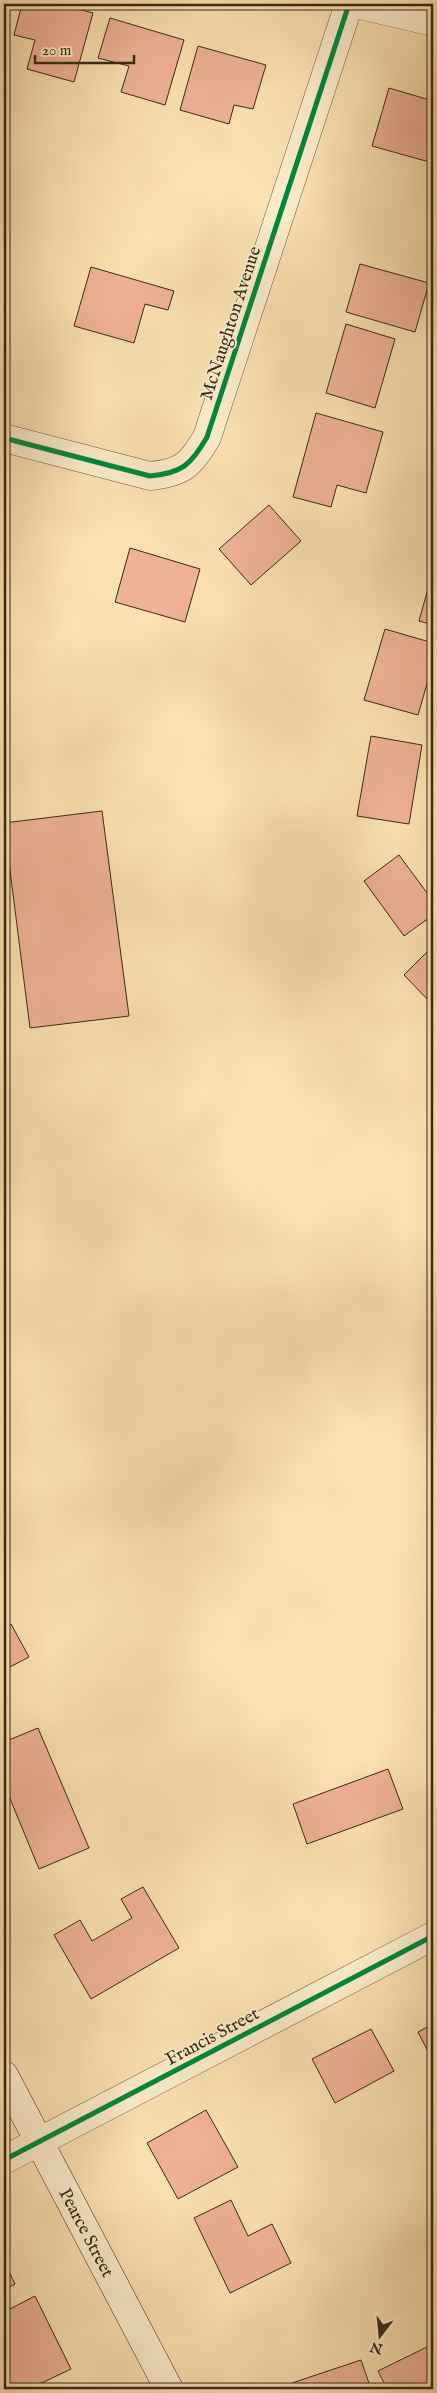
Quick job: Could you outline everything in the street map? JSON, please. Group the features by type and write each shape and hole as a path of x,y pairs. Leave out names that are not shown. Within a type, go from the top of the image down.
{"street":[{"name":"McNaughton Avenue","path":"4,438 150,476 169,474 185,467 198,454 207,437 349,4"},
{"path":"356,4 433,22"},
{"name":"Francis Street","path":"4,2160 433,1936"},
{"name":"Pearce Street","path":"4,2075 38,2143 169,2389"}],"building":[{"path":"22,4 60,4 93,13 74,82 27,69 35,40 14,35"},
{"path":"110,18 184,40 165,105 121,92 129,66 98,58"},
{"path":"198,46 266,65 253,109 234,105 229,124 180,110"},
{"path":"389,88 433,101 433,163 372,146"},
{"path":"360,264 429,283 415,332 346,312"},
{"path":"91,267 174,291 168,310 145,304 134,343 74,326"},
{"path":"346,324 395,339 375,408 326,393"},
{"path":"316,413 383,432 366,493 337,485 331,507 293,497"},
{"path":"269,505 301,541 251,585 219,549"},
{"path":"130,548 200,569 185,622 115,602"},
{"path":"433,570 433,625 419,621"},
{"path":"385,629 433,643 433,663 418,715 364,700"},
{"path":"371,736 422,745 409,824 357,816"},
{"path":"102,811 129,1016 30,1028 4,823"},
{"path":"399,855 433,901 433,915 404,936 364,881"},
{"path":"433,946 433,1005 404,975"},
{"path":"11,1624 29,1657 4,1670 4,1628"},
{"path":"38,1728 89,1848 39,1869 4,1784 4,1742"},
{"path":"388,1769 403,1809 307,1844 293,1804"},
{"path":"143,1887 179,1948 91,1999 54,1935 80,1920 92,1941 132,1918 121,1899"},
{"path":"433,2024 433,2061 418,2032"},
{"path":"371,2029 394,2071 335,2103 312,2059"},
{"path":"206,2110 238,2167 178,2199 147,2143"},
{"path":"231,2200 248,2236 272,2224 291,2263 230,2293 194,2218"},
{"path":"4,2261 15,2284 4,2290"},
{"path":"35,2296 71,2369 29,2389 4,2389 4,2312"},
{"path":"433,2344 433,2389 387,2389 378,2371"},
{"path":"361,2360 371,2389 294,2389 292,2383"}],"cycle path":[{"path":"4,438 150,476 178,470 196,454 207,437 349,4"},
{"path":"4,2160 433,1936"}]}
